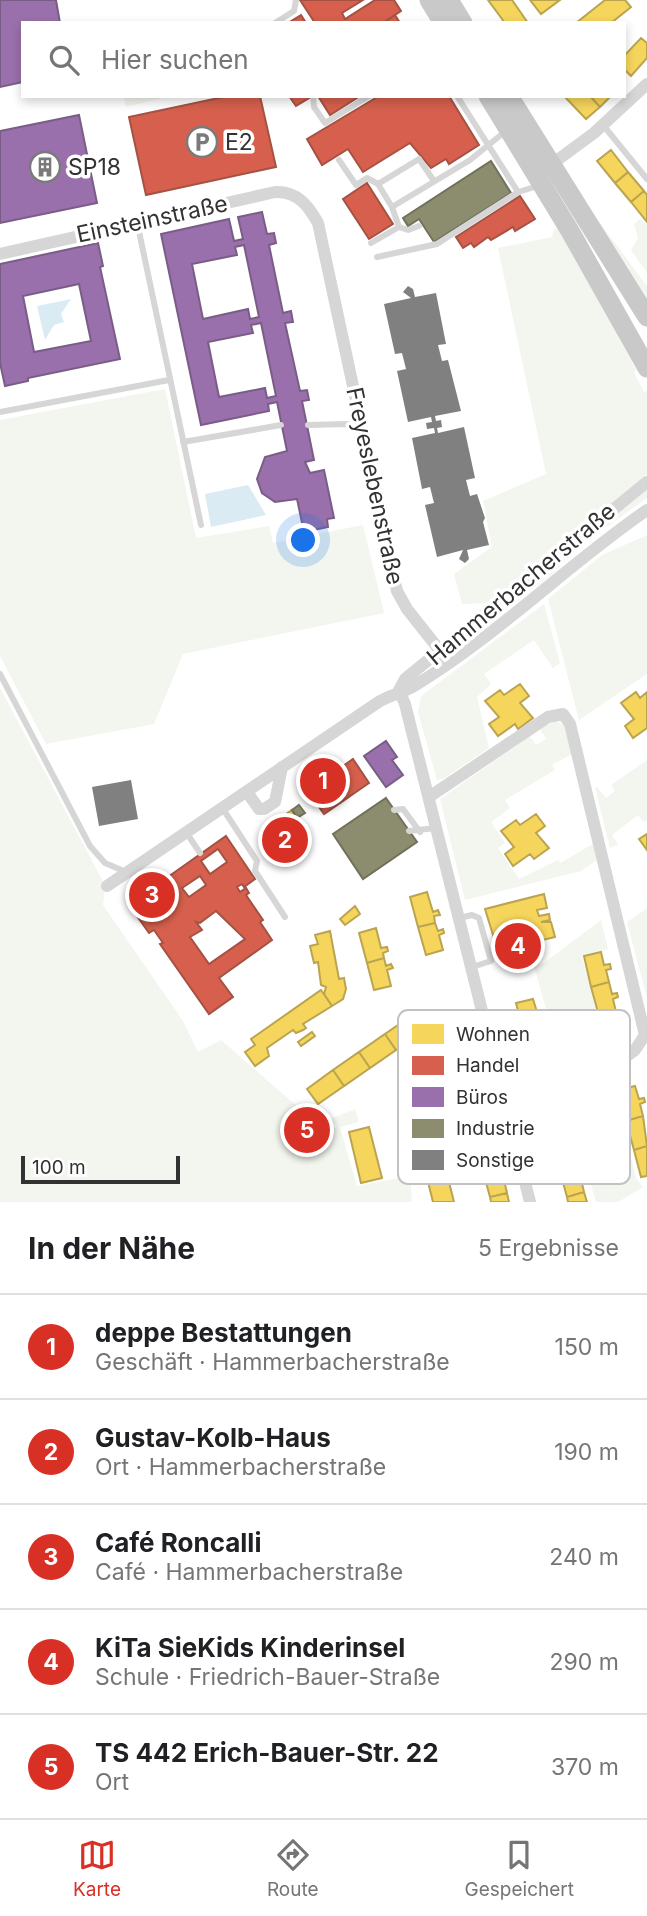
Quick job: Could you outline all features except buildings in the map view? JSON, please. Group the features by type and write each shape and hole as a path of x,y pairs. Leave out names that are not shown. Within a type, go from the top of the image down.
{"main road":[{"path":"429,0 442,21"},
{"path":"449,0 462,21"},
{"path":"489,98 543,185 647,368"},
{"path":"510,98 647,317"}],"street":[{"path":"552,164 603,125 647,84"},
{"name":"Einsteinstraße","path":"0,254 275,192 291,193 302,201"},
{"name":"Freyeslebenstraße","path":"302,201 318,223 397,591 407,609 445,657"},
{"name":"Hammerbacherstraße","path":"107,886 399,690 412,688 600,518 646,482"},
{"name":"Hammerbacherstraße","path":"445,657 647,510"},
{"path":"399,690 429,797 481,1010"},
{"path":"429,797 548,717 563,714 570,724 645,1035 630,1054"},
{"path":"247,792 259,809 275,802 282,767"},
{"path":"525,1184 530,1202"}],"lane":[{"path":"278,21 294,11 296,0"},
{"path":"313,98 314,107 325,123 366,98"},
{"path":"458,98 518,192"},
{"path":"603,125 647,179"},
{"path":"392,207 470,160 508,128"},
{"path":"378,184 419,159 434,181"},
{"path":"339,160 356,185 367,178 378,184 392,207 399,227"},
{"path":"377,257 437,244 518,192 543,185"},
{"path":"137,222 201,525"},
{"path":"371,243 399,227 408,230 419,226"},
{"path":"0,412 169,380"},
{"path":"183,442 281,425"},
{"path":"308,425 348,425 362,430"},
{"path":"0,674 90,846 105,863 126,873"},
{"path":"222,807 257,861 255,871 285,916"},
{"path":"394,810 403,809 420,832"},
{"path":"409,831 420,832 436,828"},
{"path":"186,832 200,853"},
{"path":"459,918 472,915 479,918 491,961 480,967 470,967"}],"shaded area":[{"path":"124,98 163,98 126,107"},
{"path":"588,207 647,286 647,306"},
{"path":"640,219 647,225 647,273 631,250 638,238 634,224"},
{"path":"561,228 636,370 634,372 644,392 647,391 647,474 491,603 462,604 454,574 492,547 483,501 546,474 498,248 552,237 554,229"},
{"path":"71,299 61,314 64,322 54,325 45,340 37,306"},
{"path":"165,389 196,538 269,526 273,543 363,525 384,613 183,654 154,724 46,744 0,656 0,420"},
{"path":"248,485 266,515 211,527 205,494"},
{"path":"647,488 647,498 577,548 555,572 458,648 456,646"},
{"path":"647,535 647,674 579,720 548,599 602,555"},
{"path":"544,604 560,663 553,668 534,640 484,674 491,684 477,697 489,748 443,779 437,780 418,712 421,696"},
{"path":"0,688 105,885 103,905 183,1021 198,1052 221,1040 298,1107 314,1131 337,1127 330,1119 355,1109 359,1122 340,1127 357,1186 398,1178 398,1184 411,1184 412,1202 0,1202"},
{"path":"556,720 564,726 572,754 552,765 555,770 505,800 510,808 491,822 505,843 498,848 519,879 558,860 560,863 593,844 597,860 581,871 465,900 440,799 530,736 536,745 546,739 540,729"},
{"path":"647,760 647,820 643,822 638,815 612,835 618,844 610,848 595,788 606,798 615,791 611,785"},
{"path":"647,908 647,998 627,922"},
{"path":"601,920 608,949 582,956 596,1010 546,1010 534,966 544,963"},
{"path":"630,1154 636,1178 643,1187 618,1202 596,1202 591,1184 630,1184"}],"place":[{"name":"E2","path":"202,142"},
{"name":"SP18","path":"45,167"},
{"name":"deppe Bestattungen","path":"323,781"},
{"name":"Gustav-Kolb-Haus","path":"285,840"},
{"name":"Café Roncalli","path":"152,895"},
{"name":"KiTa SieKids Kinderinsel","path":"518,946"},
{"name":"TS 442 Erich-Bauer-Str. 22","path":"307,1130"}]}
